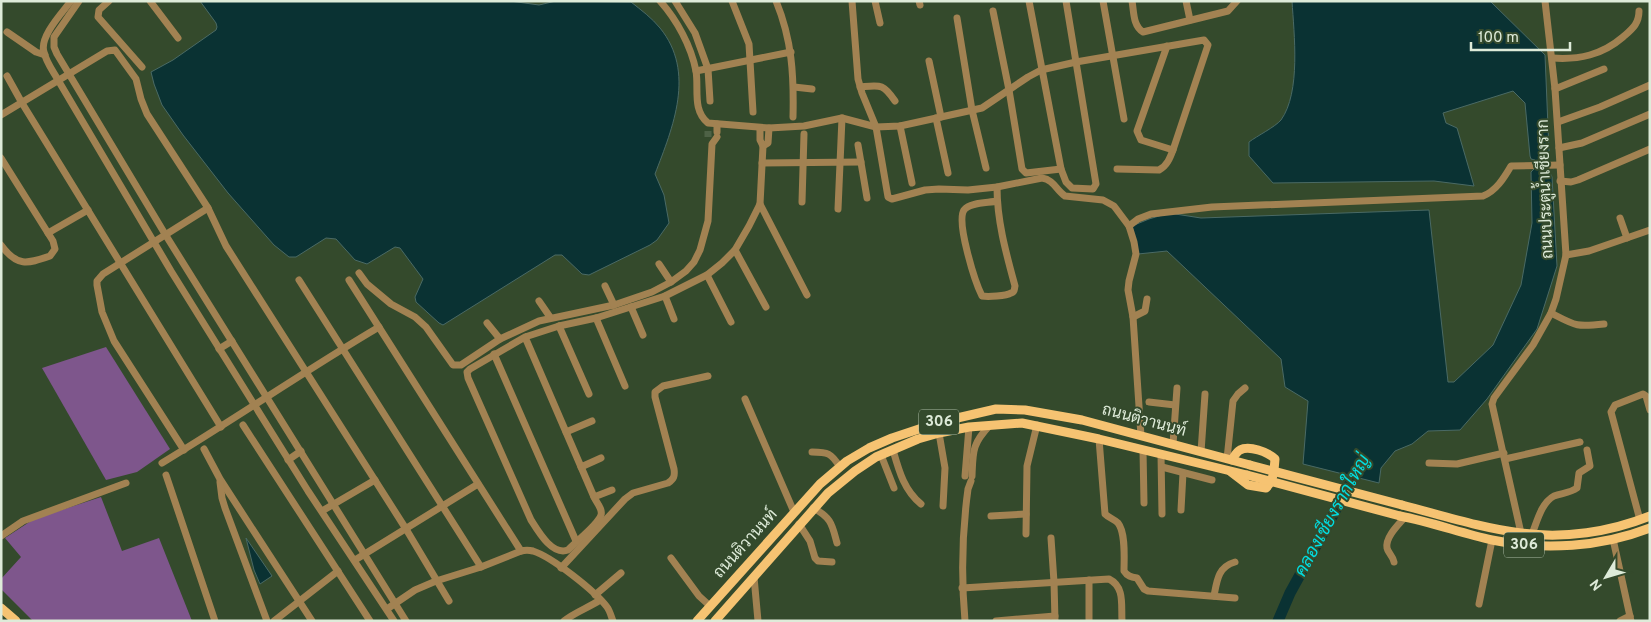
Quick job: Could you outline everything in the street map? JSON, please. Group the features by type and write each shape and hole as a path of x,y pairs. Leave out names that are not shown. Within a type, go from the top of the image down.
{"main road":[{"name":"ถนนติวานนท์","path":"697,621 794,512 840,466 869,448 892,438 940,422 996,409 1025,410 1082,420 1402,505 1521,533 1584,533 1650,516"},
{"name":"ถนนติวานนท์","path":"715,621 828,492 855,471 892,450 940,433 990,424 1022,423 1037,425 1099,439 1228,470 1492,540 1533,546 1572,545 1613,539 1650,528"},
{"path":"1228,470 1248,485 1266,488 1269,486 1274,474 1275,459 1272,455 1252,449 1240,450 1229,459"},
{"path":"1,608 16,621"}],"street":[{"path":"71,1 49,30 44,42 44,55 219,349 256,405 288,460 394,621"},
{"path":"79,1 54,37 54,47 57,54 165,234 406,621"},
{"path":"109,1 99,10 98,17 142,66"},
{"path":"150,1 178,38"},
{"path":"660,1 680,28 696,71 698,111 702,118 717,131 804,126 842,118 876,127 900,126 982,108 1041,70 1113,55 1204,40 1208,45 1174,150 1167,164 1164,168 1158,170 1117,169"},
{"path":"675,1 695,33 708,69 710,101"},
{"path":"732,1 749,44 753,112"},
{"path":"776,1 787,32 791,52 794,87 793,117"},
{"path":"852,1 858,79 876,127 888,197 892,199 925,190 968,190 998,187 1042,178 1053,182 1065,196 1103,200 1114,206 1129,226 1136,254 1128,290 1133,317 1141,436"},
{"path":"875,1 880,23"},
{"path":"1029,1 1061,169 1066,182 1072,188 1093,189 1096,184 1066,1"},
{"path":"1103,1 1124,119"},
{"path":"1132,1 1136,24 1138,29 1143,32 1228,11 1237,1"},
{"path":"1186,1 1190,20"},
{"name":"ถนนประตูน้ำเชียงราก","path":"1521,533 1492,404 1494,398 1533,345 1551,313 1566,255 1560,181 1558,122 1545,1"},
{"path":"992,11 1009,90 1023,172 1061,169"},
{"path":"1552,58 1569,59 1594,55 1606,50 1637,24 1639,11"},
{"path":"956,18 972,110 986,168"},
{"path":"7,32 36,52 44,55"},
{"path":"1167,46 1137,131 1141,140 1174,150"},
{"path":"1,116 107,51 115,50 119,54 136,79 147,114 208,208 226,246 406,529 449,601"},
{"path":"696,71 791,52"},
{"path":"929,61 948,173"},
{"path":"1555,89 1604,69"},
{"path":"7,76 221,427"},
{"path":"860,86 877,85 887,89 894,101"},
{"path":"1558,122 1600,107 1650,85"},
{"path":"794,87 812,89"},
{"path":"1559,148 1582,143 1650,114"},
{"path":"838,209 842,118"},
{"path":"708,123 708,134 712,144"},
{"path":"900,126 912,183"},
{"path":"760,128 760,140 764,146"},
{"path":"525,337 601,510 601,515 594,525 568,550 563,552 552,546 531,520 467,372 525,337 559,326 596,318 665,296 707,275 722,263 735,250 760,204 764,146 768,143 769,128"},
{"path":"359,272 367,284 391,304 415,317 426,327 453,365 461,365 500,340 550,317 614,304 652,292 671,282 694,262 700,250 708,220 712,144 717,131"},
{"path":"802,202 804,134"},
{"path":"858,145 867,198"},
{"path":"1560,181 1571,182 1578,180 1650,150"},
{"path":"1,158 53,241 55,249 53,254 45,258 20,263 7,254 1,246"},
{"path":"762,163 840,164 861,162"},
{"path":"1129,226 1138,219 1151,214 1212,207 1483,196 1490,194 1511,166 1535,164 1560,165"},
{"path":"998,187 1002,236 1015,286 1011,294 987,297 982,296 970,262 964,237 963,213 965,208 970,206 998,201"},
{"path":"760,204 807,295"},
{"path":"184,450 114,341 102,312 97,280 120,262 208,208"},
{"path":"48,233 88,210"},
{"path":"1620,218 1628,238"},
{"path":"1566,255 1590,251 1650,230"},
{"path":"735,250 766,307"},
{"path":"659,264 671,282"},
{"path":"707,275 731,322"},
{"path":"299,280 481,567"},
{"path":"349,280 521,551"},
{"path":"605,286 614,304"},
{"path":"665,296 674,319"},
{"path":"1133,317 1145,311 1147,299"},
{"path":"539,301 550,317"},
{"path":"631,307 643,335"},
{"path":"1551,313 1573,325 1604,324"},
{"path":"596,318 625,386"},
{"path":"487,323 500,340"},
{"path":"559,326 589,394"},
{"path":"162,463 379,327"},
{"path":"219,349 232,341"},
{"path":"494,354 576,541"},
{"path":"561,568 625,499 633,493 668,483 672,480 675,476 674,469 655,392 663,386 708,376"},
{"path":"1173,444 1177,388"},
{"path":"1229,459 1233,401 1245,388"},
{"path":"1202,452 1205,394"},
{"path":"1640,520 1611,412 1615,405 1643,394 1649,400 1650,410"},
{"path":"745,399 794,512"},
{"path":"1149,402 1175,405"},
{"path":"566,432 592,421"},
{"path":"969,460 976,442 990,424"},
{"path":"243,425 370,621"},
{"path":"1026,534 1027,466 1037,425"},
{"path":"965,621 962,588 963,527 968,489 969,427"},
{"path":"940,433 945,468 943,506"},
{"path":"1099,439 1105,514 1120,526 1124,550 1124,571 1128,576 1137,578 1144,589 1148,591 1235,598"},
{"path":"1429,463 1457,464 1580,442"},
{"path":"204,450 220,479 312,621"},
{"path":"892,450 903,482 913,497 921,504"},
{"path":"1143,450 1144,503"},
{"path":"1532,534 1541,510 1549,500 1554,496 1573,491 1577,488 1579,473 1590,466 1587,450"},
{"path":"288,460 301,451"},
{"path":"812,452 826,452 840,466"},
{"path":"1161,454 1162,514"},
{"path":"882,455 894,488"},
{"path":"581,467 601,458"},
{"path":"1162,467 1212,480"},
{"path":"1181,510 1183,473"},
{"path":"166,475 215,621"},
{"path":"220,479 225,508 267,621"},
{"path":"322,512 375,480"},
{"path":"1,536 23,520 126,483"},
{"path":"355,560 478,484"},
{"path":"594,497 612,490"},
{"path":"814,508 829,519 837,543"},
{"path":"991,516 1026,514"},
{"path":"1394,562 1387,549 1387,543 1402,516"},
{"path":"800,524 810,541 815,558 818,561 832,562"},
{"path":"996,621 1055,618 1051,538"},
{"path":"1613,539 1631,618 1620,621"},
{"path":"1479,604 1492,540"},
{"path":"387,610 415,590 527,550 535,552 561,568 598,597 606,606 614,621"},
{"path":"671,558 699,596 710,606"},
{"path":"1214,596 1218,575 1228,564 1235,562"},
{"path":"274,621 338,571"},
{"path":"564,621 576,612 590,607 621,574"},
{"path":"754,577 758,621"},
{"path":"962,588 1109,579 1116,582 1120,588 1122,621"},
{"path":"1089,580 1089,621"}],"shaded area":[{"path":"106,347 170,449 137,472 106,480 42,368"},
{"path":"101,497 122,551 159,538 192,621 33,621 1,589 1,579 21,557 5,538 34,519"}],"water":[{"path":"200,1 510,1 539,5 556,1 631,2 650,17 660,28 671,45 677,63 679,81 678,100 674,119 655,174 664,195 669,223 657,240 650,245 589,275 582,274 562,255 555,255 443,325 416,302 415,297 423,279 400,248 395,247 367,264 355,260 336,239 326,238 296,257 289,257 274,245 228,193 162,105 154,84 151,72 173,60 216,30 216,23"},
{"path":"1292,1 1490,1 1545,55 1549,151 1544,162 1552,177 1557,266 1537,329 1487,399 1460,430 1428,431 1412,444 1395,451 1381,468 1379,483 1303,464 1308,401 1285,387 1281,359 1167,251 1138,254 1132,226 1169,213 1201,218 1429,210 1448,382 1454,382 1493,345 1521,285 1532,223 1531,172 1536,167 1535,160 1531,159 1530,156 1525,103 1513,91 1443,113 1446,123 1457,128 1474,186 1434,181 1273,183 1249,156 1249,142 1278,123 1287,108 1294,79 1295,62"},
{"path":"246,538 272,576 260,584 254,570"}],"waterway":[{"name":"คลองเชียงรากใหญ่","path":"1278,621 1290,593 1361,464"}],"tunnel":[{"path":"708,131 708,137"}]}
